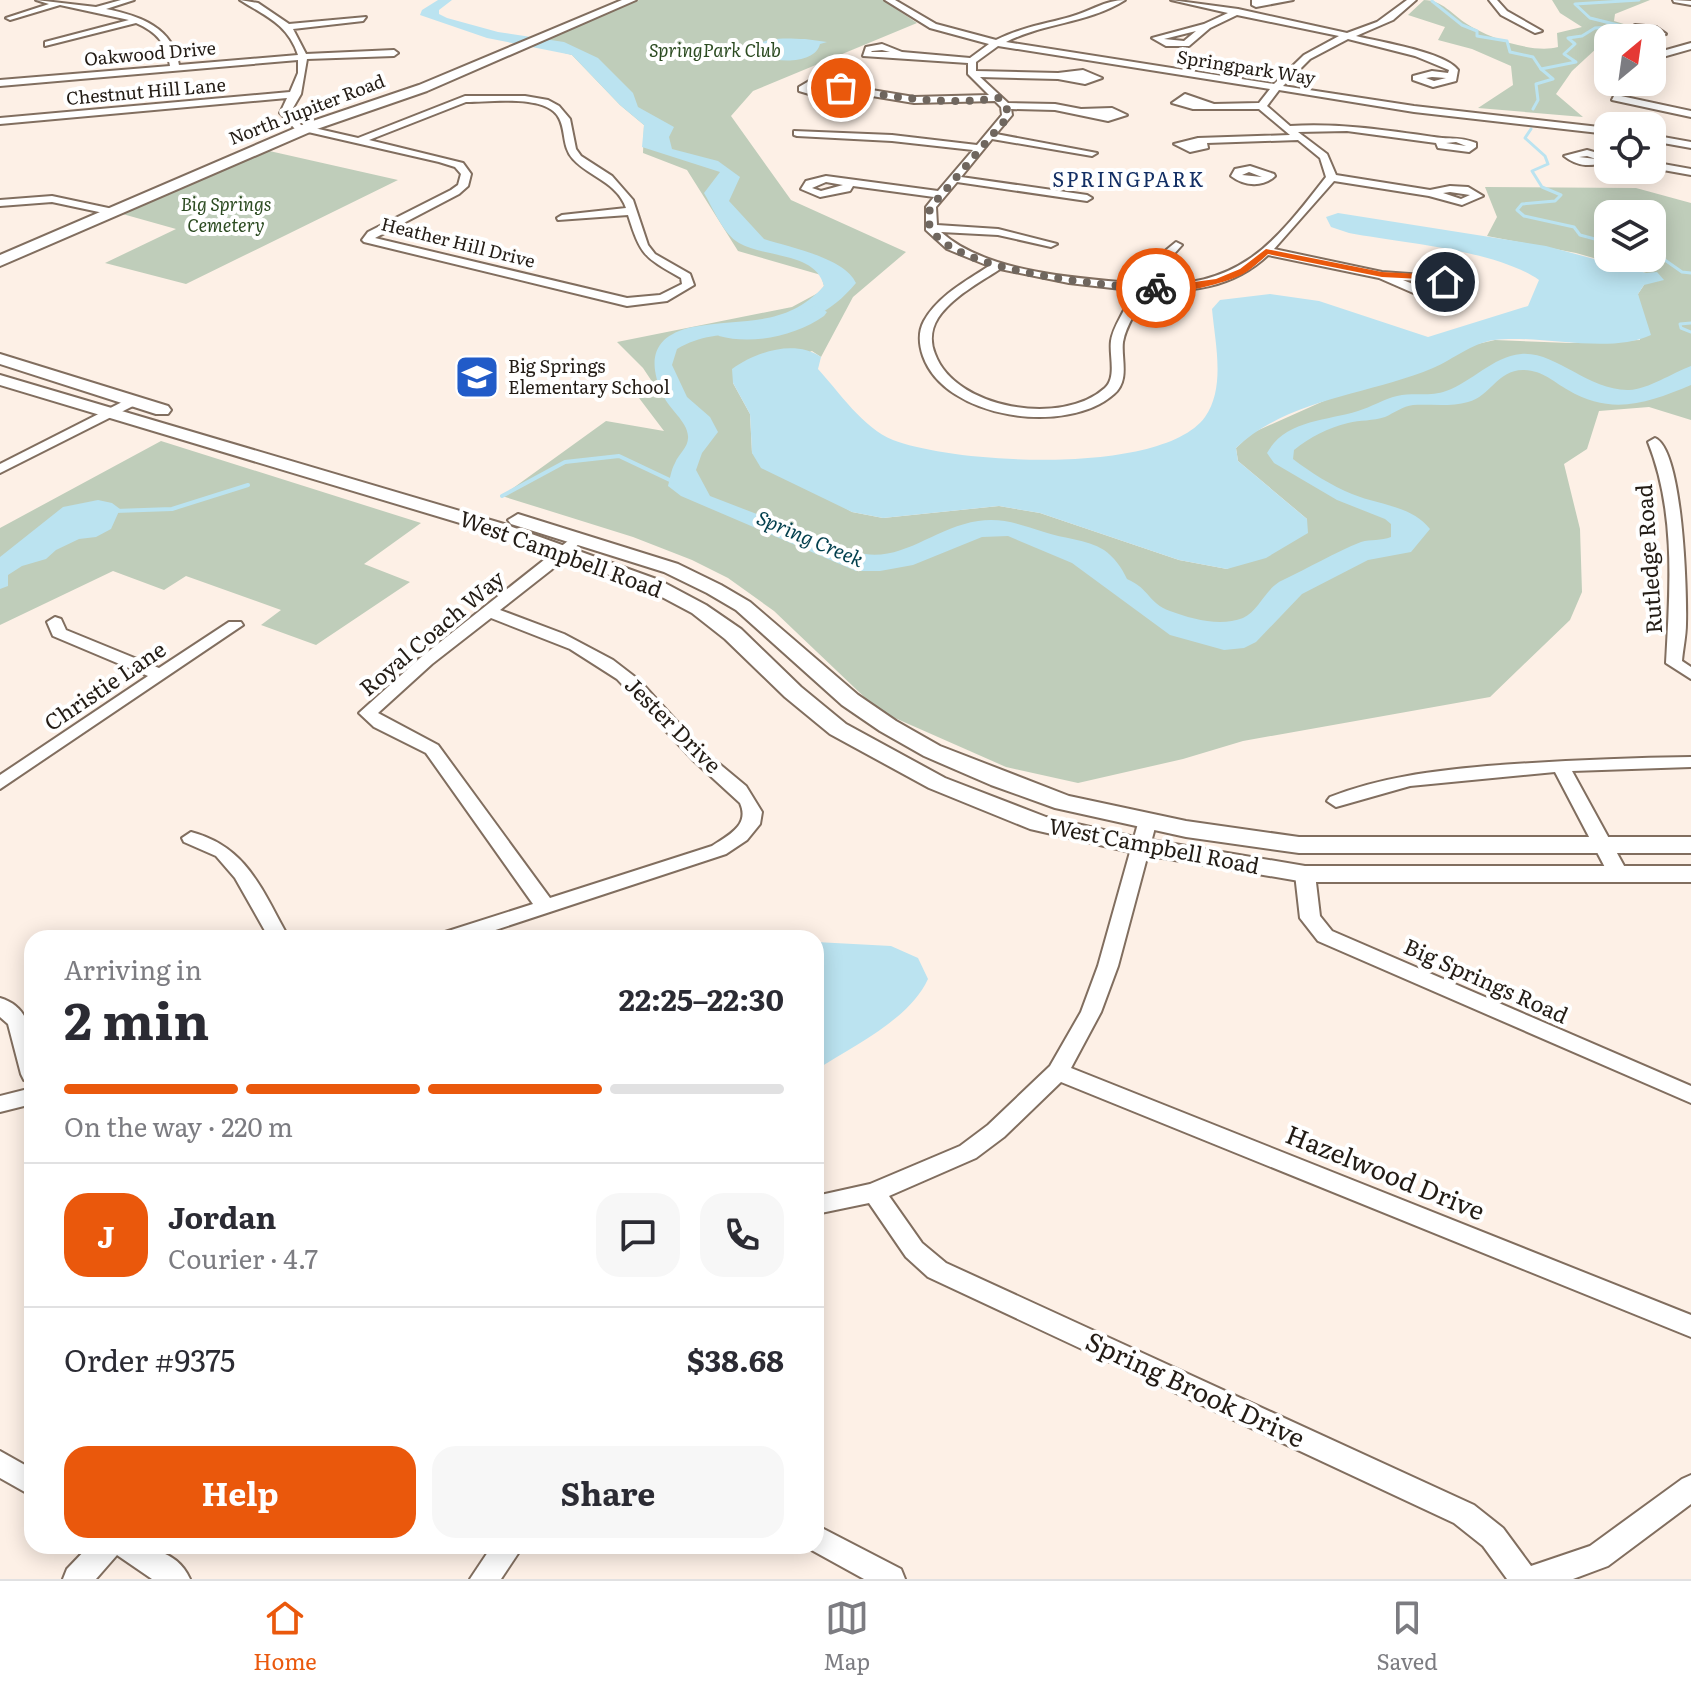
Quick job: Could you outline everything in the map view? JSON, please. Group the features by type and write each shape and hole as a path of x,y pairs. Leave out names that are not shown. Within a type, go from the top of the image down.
{"main road":[{"name":"North Jupiter Road","path":"0,249 611,0"},
{"name":"North Jupiter Road","path":"0,261 304,126 423,88 631,0"},
{"name":"West Campbell Road","path":"0,359 74,380 571,544 699,609 733,634 793,692 838,729 904,768 976,800 1039,823 1139,846 1305,874 1691,874"},
{"name":"West Campbell Road","path":"0,380 571,544 671,568 743,606 850,700 888,726 932,751 999,780 1064,803 1299,845 1691,845"},
{"path":"247,452 264,442"},
{"path":"976,800 999,780"}],"street":[{"path":"40,0 96,9 136,21 165,37 175,68"},
{"path":"96,9 130,0"},
{"path":"244,0 269,12 288,27 302,57 303,67 296,94 285,113 304,126"},
{"name":"Springpark Way","path":"889,0 933,26 1000,41 1414,109 1594,129"},
{"name":"Springpark Way","path":"903,0 941,22 1000,41"},
{"path":"897,54 972,61 1000,41 1025,29 1073,19 1121,0"},
{"path":"1175,0 1349,36 1433,58 1451,66 1454,70 1451,76"},
{"path":"1207,26 1162,34 1156,38 1166,43 1186,44 1207,26 1256,2 1289,0"},
{"path":"1262,106 1306,58 1349,36 1386,23 1412,0"},
{"path":"1493,0 1504,13 1538,31"},
{"path":"1677,0 1691,3"},
{"path":"10,18 59,3"},
{"path":"288,27 363,19"},
{"path":"48,44 136,21"},
{"path":"1666,40 1688,47"},
{"path":"1666,53 1688,47"},
{"name":"Oakwood Drive","path":"0,83 302,57 394,53"},
{"path":"972,61 972,74 1003,102 1006,119 941,195 928,214 930,228 955,250 998,265 1080,282 1137,288 1189,287 1219,281 1243,271 1266,251 1331,177 1331,163 1325,155 1271,118 1262,106"},
{"path":"972,74 1058,76"},
{"path":"841,88 914,100 1003,102 1082,112"},
{"name":"Springpark Way","path":"1278,88 1594,124"},
{"name":"Chestnut Hill Lane","path":"0,121 296,94"},
{"path":"1616,96 1615,98 1691,114"},
{"path":"361,140 465,99 484,97 545,102 556,108 565,119 571,149 577,158 618,186 632,211 562,218"},
{"path":"1210,104 1262,106"},
{"name":"Heather Hill Drive","path":"304,126 459,165 466,179 455,192 372,234 368,240 627,302 663,298 693,285 686,276 651,256 643,245 632,211"},
{"path":"1202,142 1347,128 1440,141"},
{"path":"797,133 892,138 980,148"},
{"path":"1666,135 1690,142"},
{"path":"991,136 1092,153"},
{"path":"1666,139 1690,142"},
{"path":"1241,140 1250,169"},
{"path":"1673,168 1690,142"},
{"path":"1666,167 1691,172"},
{"path":"1331,177 1430,193"},
{"path":"955,179 1087,198"},
{"path":"849,184 941,195"},
{"path":"0,203 52,199 113,212"},
{"path":"930,228 998,232 1051,244"},
{"path":"998,265 938,311 927,327 925,340 932,368 966,397 1005,409 1062,409 1087,403 1112,390 1117,378 1118,337 1132,309 1138,268 1169,253 1176,245"},
{"path":"1266,251 1382,275 1437,279 1450,285 1448,291 1418,291 1382,275"},
{"path":"0,469 132,401"},
{"name":"Rutledge Road","path":"1655,442 1664,460 1674,545 1679,622 1674,663 1687,673"},
{"name":"Royal Coach Way","path":"545,906 432,749 418,739 377,722 368,713 571,544"},
{"path":"1674,545 1691,548"},
{"name":"Jester Drive","path":"473,930 719,850 748,832 754,819 753,805 741,790 700,758 624,676 583,648 490,612"},
{"path":"55,622 59,633 161,675"},
{"name":"Christie Lane","path":"0,783 235,625"},
{"path":"1336,801 1370,787 1416,778 1560,765 1691,762"},
{"path":"1560,765 1619,875"},
{"path":"824,1203 874,1193 968,1152 996,1131 1058,1072 1091,1012 1108,966 1148,820"},
{"path":"191,838 223,852 243,874 274,930"},
{"name":"Big Springs Road","path":"1305,874 1310,918 1325,936 1691,1095"},
{"path":"0,1005 17,1020 24,1045"},
{"name":"Hazelwood Drive","path":"1058,1072 1691,1326"},
{"path":"0,1104 24,1098"},
{"name":"Spring Brook Drive","path":"874,1193 914,1250 937,1270 1464,1514 1493,1537 1524,1579"},
{"path":"0,1463 24,1479"},
{"path":"1533,1579 1598,1557 1691,1488"},
{"path":"824,1542 891,1579"},
{"path":"77,1579 100,1554"},
{"path":"139,1554 176,1579"},
{"path":"484,1579 503,1554"}],"green space":[{"name":"SpringPark Club","path":"639,0 883,0 917,23 753,91 731,116 791,200 906,252 853,297 821,357 812,351 733,383 750,414 752,453 852,512 883,518 999,506 1040,513 1179,560 1227,569 1307,519 1238,461 1236,448 1252,433 1335,396 1403,377 1473,345 1495,340 1570,343 1640,340 1638,294 1644,285 1646,273 1642,272 1666,272 1666,200 1594,200 1594,258 1487,236 1497,217 1485,187 1636,188 1691,203 1691,420 1649,407 1599,411 1587,449 1564,464 1580,529 1582,592 1570,620 1490,697 1243,741 1183,759 1078,783 1006,767 879,711 774,611 728,578 633,537 502,496 606,421 664,431 639,398 655,386 643,368 617,342 792,307 818,293 824,286 821,275 738,251 687,170 643,153 644,125 572,55 534,45"},
{"path":"1424,0 1430,1 1499,39 1548,49 1558,47 1557,33 1582,27 1560,13 1552,0 1650,0 1615,14 1614,21 1624,24 1594,24 1594,51 1572,71 1556,94 1583,117 1478,108 1513,85 1511,66 1472,49 1438,40 1445,27 1408,15"},
{"name":"Big Springs Cemetery","path":"265,150 398,180 186,284 105,263 176,229 119,213"},
{"path":"161,441 421,523 364,564 410,582 316,645 261,625 281,610 186,576 164,590 113,571 0,625 0,528"}],"water":[{"path":"438,0 452,0 439,10 439,14 447,18 498,32 564,42 598,58 633,93 638,107 674,127 669,137 672,149 718,161 740,177 729,201 764,239 829,260 850,274 856,283 834,305 808,320 780,329 703,338 677,349 672,365 687,397 710,417 718,432 702,453 696,470 710,496 855,552 887,554 961,525 987,520 1004,521 1097,546 1111,556 1127,579 1170,611 1206,621 1234,621 1249,615 1277,583 1361,542 1391,537 1391,524 1385,519 1337,500 1274,463 1267,453 1275,442 1295,428 1358,411 1397,396 1446,391 1501,360 1521,354 1547,358 1614,389 1637,389 1691,366 1691,385 1645,401 1615,405 1584,398 1537,372 1515,371 1468,402 1409,406 1385,417 1348,423 1313,437 1294,450 1293,459 1337,487 1404,510 1430,529 1411,552 1368,560 1302,594 1256,642 1244,648 1224,650 1170,635 1072,563 1008,536 982,537 913,565 880,571 856,571 681,496 668,486 688,436 685,425 666,400 658,382 655,360 662,343 669,336 693,327 763,319 794,309 824,286 819,275 800,261 750,248 733,239 704,193 720,172 642,147 644,125 572,55 487,38 420,15 422,10"},
{"path":"770,40 827,42 800,59 779,60 753,50"},
{"path":"1338,213 1546,246 1594,259 1594,272 1657,272 1664,280 1644,285 1638,294 1651,335 1634,341 1595,344 1494,340 1477,345 1433,368 1330,399 1280,418 1236,448 1238,461 1307,519 1308,533 1266,558 1227,569 1179,560 1040,513 999,506 883,518 852,512 761,468 752,453 750,414 733,383 732,369 752,357 775,350 799,349 821,357 818,369 843,398 872,427 893,440 962,455 1008,459 1104,457 1147,449 1182,436 1205,417 1217,379 1212,309 1220,300 1270,294 1319,301 1428,337 1528,306 1539,280 1499,261 1349,233 1331,227 1326,217"},
{"path":"98,500 112,503 120,509 111,529 96,537 79,539 56,550 46,559 22,566 8,575 8,586 0,589 0,557 63,507"},
{"path":"824,942 891,946 918,958 928,979 908,1007 824,1065"}],"waterway":[{"path":"1541,69 1576,62 1564,54 1575,44 1568,38 1582,36 1595,28 1622,26 1590,18 1575,4 1639,0"},
{"path":"1432,1 1462,25 1477,31 1477,36 1507,41 1510,52 1533,57 1541,69"},
{"path":"1533,109 1538,100 1536,84 1553,79 1541,69"},
{"path":"1531,129 1525,138 1545,156 1548,164 1532,171 1542,187 1561,195 1555,201 1522,204 1517,210 1524,216 1574,227 1580,235 1594,239"},
{"path":"1666,261 1682,272 1691,273"},
{"name":"Spring Creek","path":"726,332 785,328 817,312"},
{"path":"1691,323 1680,324 1681,328 1691,332"},
{"path":"502,496 565,462 619,456 674,482"},
{"path":"115,511 172,509 248,485"}],"way so far":[{"path":"841,88 914,100 999,98 1006,106 1006,119 931,207 928,224 946,245 982,261 1033,273 1120,288 1156,288"}],"place":[{"name":"Big Springs Elementary School","path":"477,377"}],"district":[{"name":"SPRINGPARK","path":"1129,180"}],"route":[{"path":"1156,288 1189,287 1219,281 1252,266 1266,251 1382,275 1445,282"}]}
